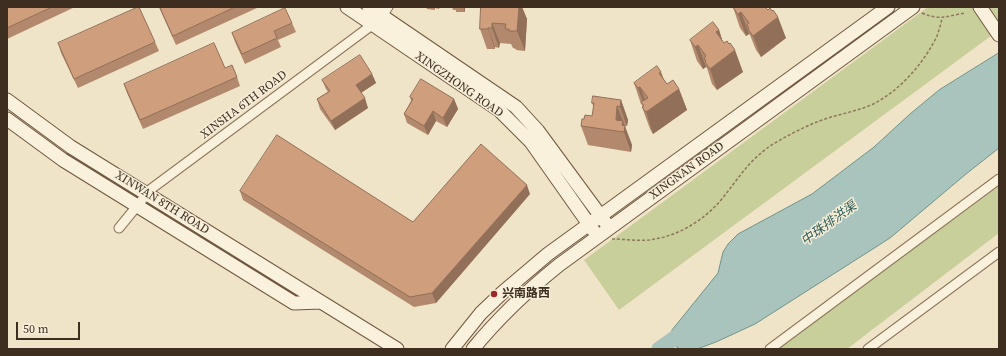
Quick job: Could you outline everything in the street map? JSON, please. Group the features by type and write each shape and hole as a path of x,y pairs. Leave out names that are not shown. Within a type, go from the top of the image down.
{"street":[{"name":"XINGZHONG ROAD","path":"347,7 381,16 516,107 538,131 600,216 611,234"},
{"name":"XINGZHONG ROAD","path":"369,7 499,110 531,142 598,237"},
{"name":"XINGNAN ROAD","path":"452,349 481,313 548,254 888,7"},
{"path":"980,7 999,35"},
{"name":"XINGNAN ROAD","path":"473,349 492,325 560,264 598,237 611,234 916,10"},
{"name":"XINSHA 6TH ROAD","path":"119,228 151,189 381,16"},
{"name":"XINWAN 8TH ROAD","path":"7,100 71,147 397,349"},
{"name":"XINWAN 8TH ROAD","path":"7,120 62,160 294,303 321,302"},
{"path":"770,349 999,180"},
{"path":"868,349 999,252"}],"path":[{"path":"916,10 933,18 942,18 965,13"},
{"path":"611,234 654,240 683,229 710,212 754,159 774,144 798,130 822,120 849,113 872,104 892,92 908,77 925,56 937,35 942,18"}],"green space":[{"path":"928,7 999,7 999,30 619,310 584,260"},
{"path":"999,186 999,233 847,349 777,349"}],"water":[{"path":"999,53 999,148 890,238 755,324 697,349 680,349 669,342 672,330 718,273 723,252 728,244 738,234 812,194 874,147 939,90"}],"building":[{"path":"7,7 52,7 7,28"},
{"path":"138,7 155,42 74,79 58,43"},
{"path":"160,7 235,7 173,36"},
{"path":"481,7 519,7 517,31 509,31 509,29 505,29 506,24 492,23 492,28 480,29"},
{"path":"733,7 765,7 768,10 770,8 778,17 753,36 748,29 749,28 747,25 749,23 741,12 738,14"},
{"path":"285,8 292,23 274,31 277,38 242,54 232,33"},
{"path":"713,22 719,30 716,32 724,43 727,41 735,50 710,69 705,62 706,61 704,58 706,56 698,45 695,47 690,40"},
{"path":"214,43 225,68 232,65 237,77 140,120 124,84"},
{"path":"360,55 372,74 356,85 365,98 331,121 317,99 330,91 322,80"},
{"path":"657,66 661,72 659,73 667,84 673,80 679,89 646,112 642,107 644,106 641,102 648,98 640,87 638,88 634,83"},
{"path":"421,79 454,99 443,118 433,111 424,126 404,114 413,99 410,97"},
{"path":"593,96 621,100 620,107 617,106 616,120 623,121 622,125 625,126 624,132 581,126 582,119 584,119 585,115 592,116 594,103 592,103"},
{"path":"277,135 413,222 481,144 527,185 432,293 410,297 240,191"}],"waterway":[{"name":"中珠排洪渠","path":"659,349 686,330"}],"place":[{"name":"兴南路西","path":"494,294"}]}
